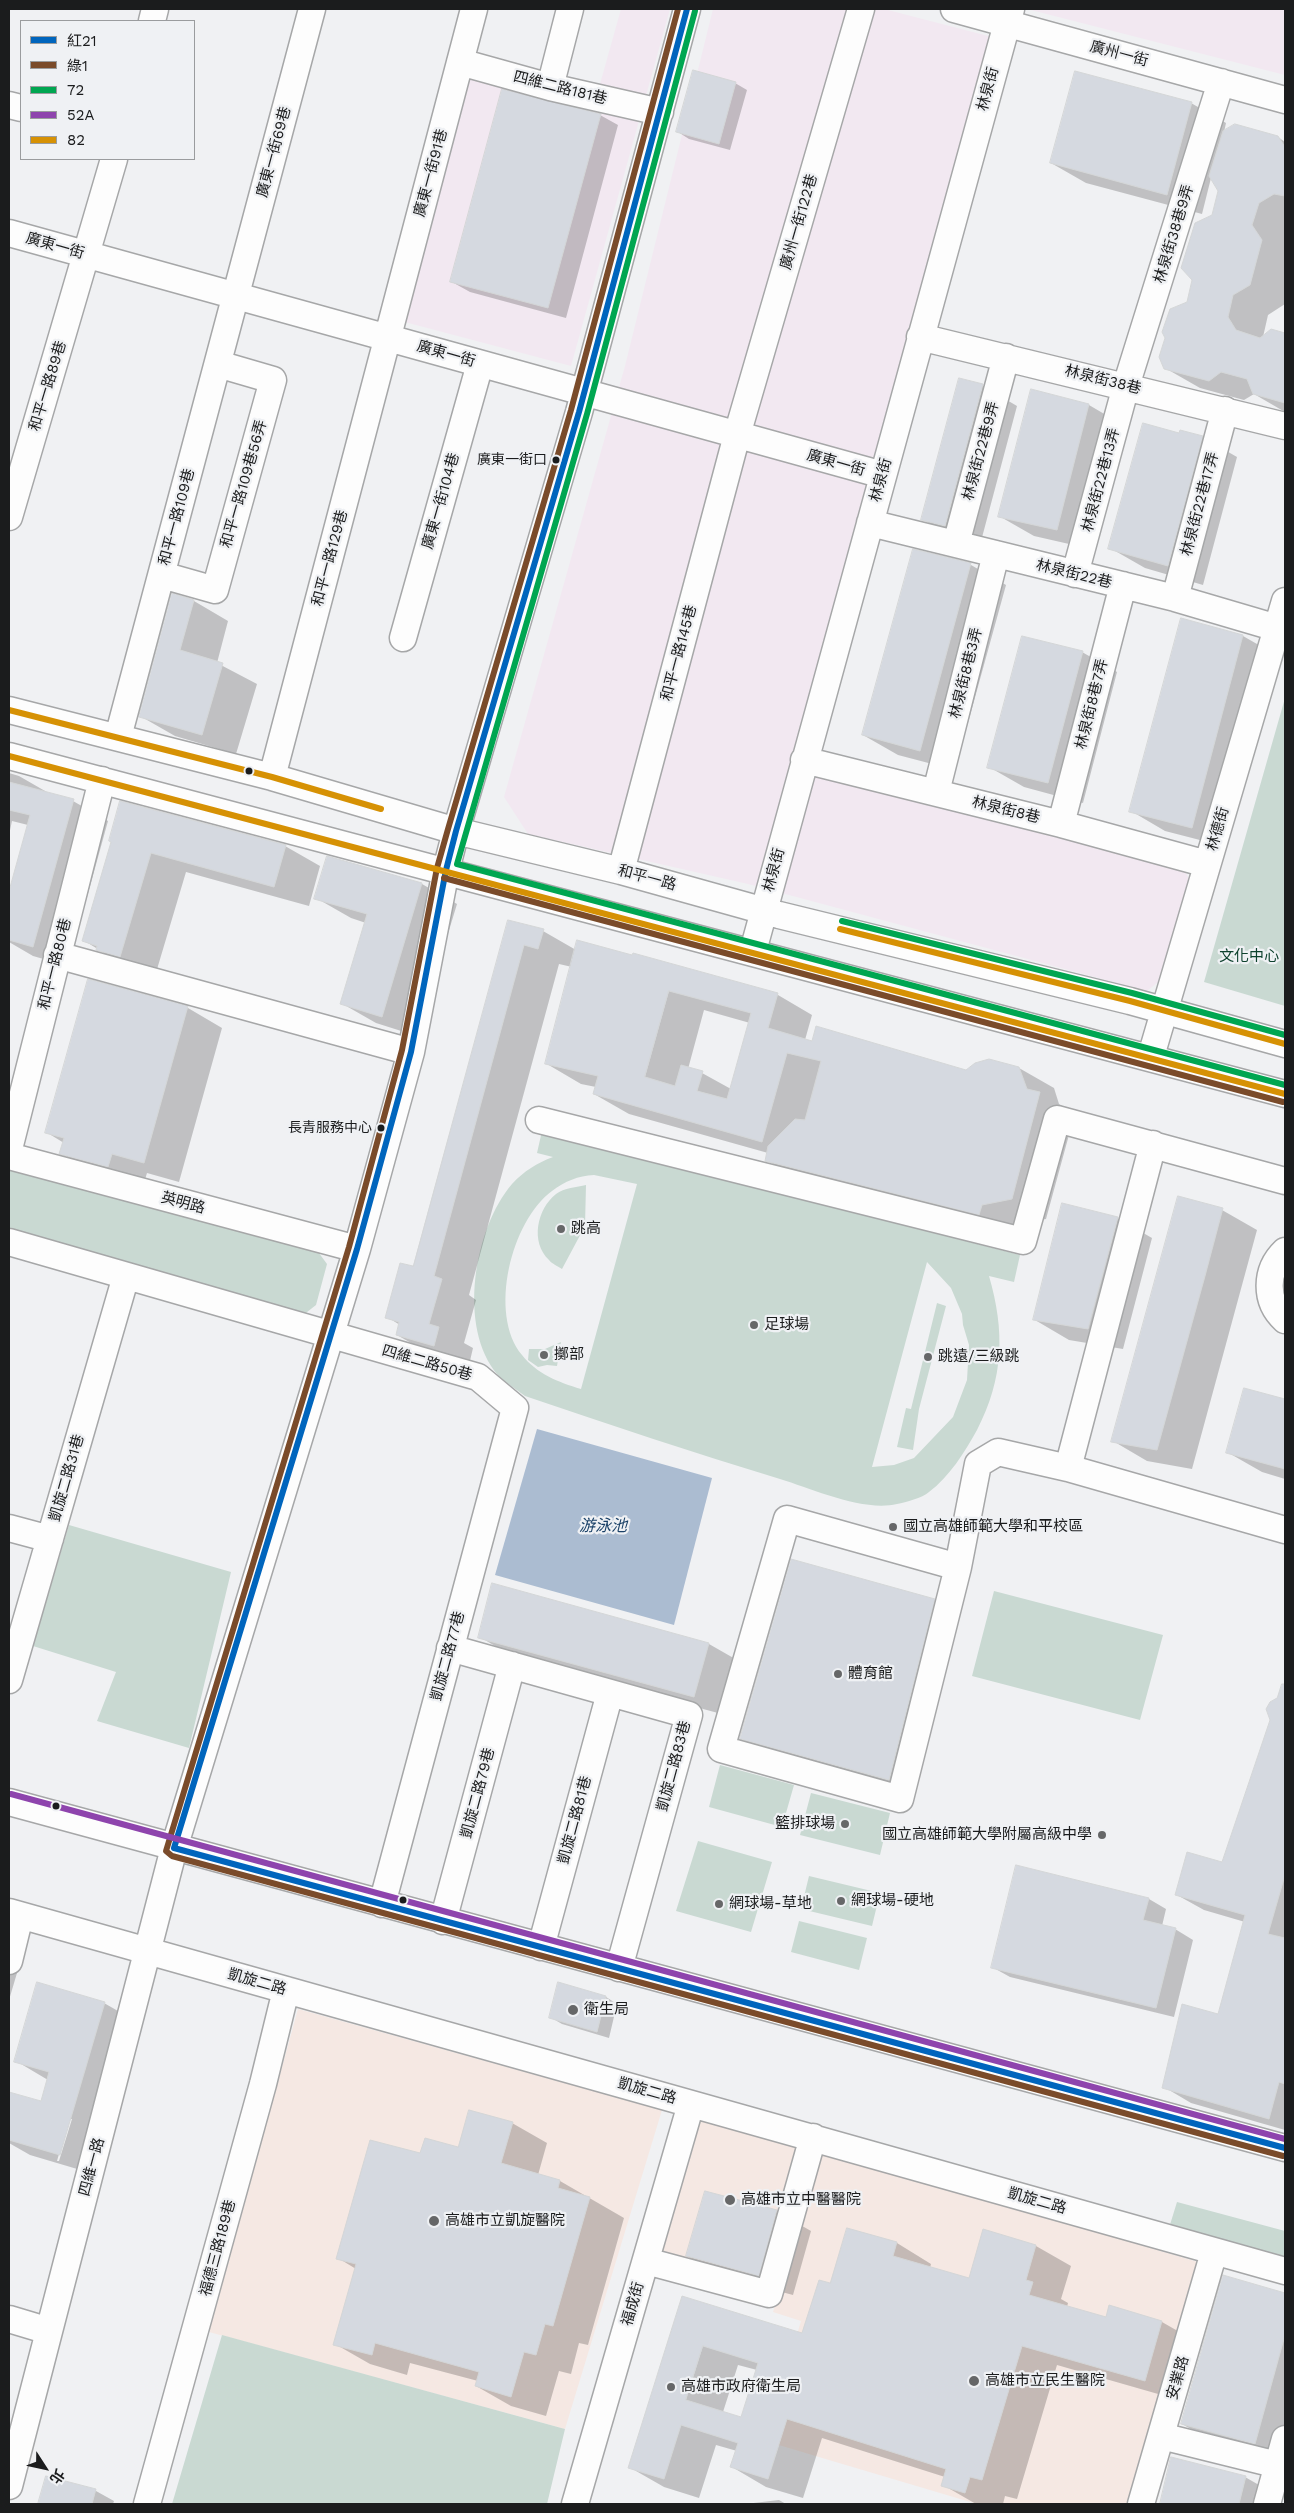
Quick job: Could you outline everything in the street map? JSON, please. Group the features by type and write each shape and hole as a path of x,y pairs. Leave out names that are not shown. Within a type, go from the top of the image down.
{"street":[{"name":"廣東一街69巷","path":"236,296 312,9"},
{"name":"廣東一街91巷","path":"388,338 474,9"},
{"path":"550,87 570,9"},
{"name":"四維一路","path":"9,2486 174,1848 357,1249 411,1052 446,870 456,831 584,393 687,9"},
{"name":"廣州一街122巷","path":"737,435 861,9"},
{"name":"廣州一街","path":"954,9 1009,16 1285,100"},
{"name":"林泉街","path":"753,951 1009,16"},
{"name":"四維二路181巷","path":"460,62 550,87 660,112"},
{"name":"林泉街38巷9弄","path":"1126,386 1221,82"},
{"name":"和平一路89巷","path":"9,517 13,488 87,255 114,160"},
{"name":"廣東一街","path":"9,233 883,476"},
{"name":"和平一路109巷","path":"118,737 236,296"},
{"name":"林泉街38巷","path":"920,337 1285,426"},
{"name":"和平一路129巷","path":"272,777 388,338"},
{"name":"林泉街22巷9弄","path":"956,544 1006,357"},
{"name":"和平一路109巷56弄","path":"162,575 215,590 273,380 218,364"},
{"name":"廣東一街104巷","path":"403,638 480,364"},
{"name":"林泉街22巷13弄","path":"1076,574 1126,386"},
{"name":"林泉街22巷17弄","path":"1175,598 1225,410"},
{"name":"和平一路145巷","path":"621,871 737,435"},
{"name":"林泉街22巷","path":"870,523 1175,598 1278,628"},
{"name":"林泉街8巷3弄","path":"936,792 996,554"},
{"name":"林泉街8巷7弄","path":"1061,824 1122,585"},
{"name":"林德街","path":"1150,1056 1285,601"},
{"name":"和平一路","path":"9,710 272,777 456,831 621,871 763,910 1164,1010 1285,1044"},
{"path":"9,756 1150,1056 1285,1094"},
{"name":"林泉街8巷","path":"804,760 1061,824 1207,864"},
{"name":"和平一路80巷","path":"9,1149 102,780"},
{"path":"58,955 411,1052"},
{"path":"539,1120 1023,1241 1057,1119 1285,1181"},
{"path":"1068,1468 1153,1144"},
{"name":"英明路","path":"9,1156 357,1249"},
{"path":"9,1242 330,1335"},
{"path":"1285,1251 1278,1258 1271,1272 1269,1287 1272,1302 1285,1320"},
{"name":"凱旋二路31巷","path":"9,1680 126,1276"},
{"name":"四維二路50巷","path":"330,1335 478,1376 515,1408"},
{"name":"凱旋二路77巷","path":"382,1904 515,1408"},
{"path":"958,1567 786,1519 721,1749 900,1799 958,1567 978,1464 998,1452 1068,1468 1285,1530"},
{"path":"9,1528 50,1539"},
{"name":"凱旋二路83巷","path":"450,1648 689,1715 619,1968"},
{"name":"凱旋二路79巷","path":"443,1921 512,1665"},
{"name":"凱旋二路81巷","path":"541,1947 610,1693"},
{"path":"9,1802 1285,2148"},
{"path":"9,1961 15,1914"},
{"name":"凱旋二路","path":"15,1914 1285,2271"},
{"name":"福德三路189巷","path":"147,2504 263,2084 286,1990"},
{"name":"福成街","path":"575,2504 691,2104"},
{"path":"646,2261 769,2294 813,2137"},
{"name":"安業路","path":"1141,2504 1214,2252"},
{"path":"9,2319 49,2331"},
{"path":"1162,2436 1278,2464"},
{"path":"1267,2504 1285,2438"}],"shaded area":[{"path":"621,9 670,9 571,366 382,316 451,58 600,84"},
{"path":"713,9 884,9 992,37 793,771 1180,864 1192,883 1168,974 1147,991 748,884 528,834 504,797 625,366"},
{"path":"1027,9 1285,9 1285,75"},
{"name":"高雄市立凱旋醫院","path":"298,2009 662,2110 565,2429 209,2332"},
{"name":"高雄市立中醫醫院","path":"695,2113 811,2145 766,2288 647,2255"},
{"name":"高雄市立民生醫院","path":"822,2150 1201,2263 1129,2504 977,2504 765,2441 801,2321 773,2312"}],"green space":[{"name":"文化中心","path":"1285,698 1285,1006 1204,982"},
{"path":"542,1131 1020,1255 1014,1282 989,1276 998,1316 999,1354 997,1373 986,1411 977,1430 956,1464 936,1486 918,1498 884,1506 869,1505 838,1498 652,1439 525,1396 511,1386 498,1375 485,1355 478,1332 474,1306 475,1278 480,1251 488,1226 499,1203 512,1184 521,1175 553,1157 537,1153","holes":["594,1175 637,1184 581,1389 541,1372 522,1355 512,1337 507,1316 506,1293 509,1269 516,1245 525,1224 538,1205 562,1184 577,1178","927,1262 951,1288 962,1314 969,1345 967,1380 953,1417 914,1458 894,1465 872,1467"]},
{"path":"9,1162 316,1249 327,1264 316,1305 302,1316 9,1232"},
{"name":"跳高","path":"586,1185 585,1226 562,1269 550,1261 543,1253 539,1244 538,1226 540,1217 549,1200 556,1194 567,1189"},
{"name":"跳遠/三級跳","path":"937,1303 946,1306 919,1409 913,1450 897,1447 906,1408 911,1409"},
{"name":"擲部","path":"561,1342 557,1366 547,1365 538,1367 528,1360 529,1349 545,1349"},
{"path":"69,1525 231,1572 189,1748 97,1721 116,1672 33,1646"},
{"path":"994,1591 1163,1635 1140,1720 972,1676"},
{"name":"籃排球場","path":"720,1765 794,1785 782,1827 709,1807"},
{"name":"籃排球場","path":"811,1793 890,1813 880,1855 800,1835"},
{"path":"698,1841 772,1862 751,1932 676,1911"},
{"name":"網球場-硬地","path":"809,1876 880,1893 872,1926 801,1909"},
{"name":"網球場-硬地","path":"799,1921 867,1938 859,1970 791,1952"},
{"path":"1177,2202 1285,2231 1285,2260 1169,2228"},
{"path":"222,2335 565,2429 547,2504 172,2504"}],"water":[{"name":"游泳池","path":"537,1429 712,1478 674,1625 495,1575"}],"building":[{"path":"693,70 736,82 719,144 676,132"},
{"path":"1075,71 1192,102 1167,195 1050,163"},
{"path":"502,89 601,114 548,308 450,282"},
{"path":"1235,124 1278,136 1285,147 1285,196 1274,194 1259,203 1252,225 1262,240 1250,285 1233,295 1228,317 1236,330 1260,338 1271,329 1285,333 1285,403 1253,394 1247,379 1221,372 1209,381 1164,369 1159,357 1165,338 1162,332 1170,309 1187,302 1192,280 1181,268 1195,223 1212,215 1218,191 1209,176 1223,131"},
{"path":"959,378 983,384 945,526 921,520"},
{"path":"1031,389 1089,404 1057,530 998,517"},
{"path":"1143,423 1179,433 1180,430 1203,436 1168,566 1108,549"},
{"path":"913,549 971,563 920,751 862,735"},
{"path":"172,593 194,600 180,650 223,663 202,735 139,717"},
{"path":"1181,618 1243,635 1192,828 1129,812"},
{"path":"1022,636 1083,651 1048,783 987,768"},
{"path":"9,782 74,799 33,947 9,940 9,891 30,815 9,810"},
{"path":"120,801 286,845 274,887 151,853 120,957 96,950 97,946 82,941 111,842 109,841"},
{"path":"327,856 422,883 382,1017 340,1004 367,914 314,899"},
{"path":"508,920 544,929 538,949 524,945 434,1276 442,1279 429,1324 439,1327 434,1346 396,1335 399,1322 385,1318 400,1263 413,1266"},
{"path":"577,940 632,955 633,953 778,993 768,1028 812,1041 816,1026 966,1070 975,1063 989,1059 1019,1067 1027,1089 1040,1092 1012,1199 982,1205 979,1215 765,1161 768,1146 795,1119 805,1120 821,1061 787,1053 762,1142 593,1094 598,1076 545,1064","holes":["669,991 751,1013 727,1099 697,1091 703,1071 681,1065 675,1086 645,1077"]},
{"path":"88,979 188,1006 144,1163 112,1154 108,1167 59,1154 64,1138 45,1133"},
{"path":"1178,1196 1223,1208 1205,1276 1157,1450 1111,1442"},
{"path":"1062,1203 1118,1217 1088,1329 1033,1320"},
{"path":"1244,1388 1285,1399 1285,1469 1226,1453"},
{"name":"體育館","path":"791,1559 935,1599 889,1780 740,1739"},
{"path":"492,1583 709,1643 694,1697 478,1638"},
{"path":"1282,1684 1285,1684 1285,1875 1268,1934 1285,1938 1285,2084 1279,2082 1269,2119 1162,2088 1182,2004 1218,2014 1245,1915 1175,1895 1187,1852 1222,1862 1270,1720 1266,1709 1270,1702 1277,1698"},
{"path":"1016,1865 1149,1898 1143,1920 1176,1928 1156,2008 991,1968"},
{"path":"37,1982 105,2002 60,2155 9,2140 9,2092 41,2101 49,2072 14,2062"},
{"path":"558,1982 606,1996 597,2032 549,2018"},
{"name":"高雄市立凱旋醫院","path":"469,2110 513,2122 501,2163 560,2180 558,2188 590,2197 553,2326 545,2324 536,2355 524,2352 511,2397 475,2386 479,2372 375,2343 372,2355 333,2345 356,2264 336,2259 370,2140 420,2153 425,2138 458,2147"},
{"name":"高雄市立中醫醫院","path":"705,2191 777,2210 759,2276 686,2256"},
{"name":"高雄市立民生醫院","path":"847,2228 897,2242 893,2256 969,2278 983,2229 1036,2245 1026,2280 1033,2282 1029,2295 1106,2317 1109,2305 1162,2321 1145,2381 1022,2346 982,2480 970,2477 965,2493 941,2486 946,2469 787,2419 768,2479 730,2467 738,2443 681,2425 664,2479 628,2468 682,2296 802,2333 819,2280 830,2283","holes":["703,2346 758,2363 741,2417 686,2400"]},
{"path":"1223,2275 1285,2293 1285,2335 1255,2444 1181,2424"},
{"path":"1171,2457 1246,2476 1239,2504 1160,2504"},
{"path":"46,2476 96,2489 92,2504 38,2504"}],"transit line":[{"name":"綠1","path":"678,9 571,410 437,868 402,1050 349,1247 166,1851 172,1856 1283,2156"},
{"name":"紅21","path":"174,1848 357,1249 411,1052 446,870 456,831 579,412 687,9"},
{"name":"72","path":"695,11 587,414 457,864 1285,1085"},
{"name":"82","path":"9,710 272,777 381,809"},
{"name":"82","path":"9,756 1285,1094"},
{"name":"綠1","path":"444,878 1283,1102"},
{"name":"72","path":"842,921 1132,993 1285,1035"},
{"name":"82","path":"840,929 1130,1001 1285,1044"},
{"name":"52A","path":"11,1794 1285,2139"},
{"name":"紅21","path":"174,1848 1285,2148"}],"place":[{"name":"廣東一街口","path":"556,460"},
{"name":"長青服務中心","path":"381,1128"},
{"name":"跳高","path":"561,1229"},
{"name":"足球場","path":"754,1325"},
{"name":"擲部","path":"544,1355"},
{"name":"跳遠/三級跳","path":"928,1357"},
{"name":"國立高雄師範大學和平校區","path":"893,1527"},
{"name":"體育館","path":"838,1674"},
{"name":"籃排球場","path":"845,1824"},
{"name":"國立高雄師範大學附屬高級中學","path":"1102,1835"},
{"name":"網球場-硬地","path":"841,1901"},
{"name":"網球場-草地","path":"719,1904"},
{"name":"衛生局","path":"573,2010"},
{"name":"高雄市立中醫醫院","path":"730,2200"},
{"name":"高雄市立凱旋醫院","path":"434,2221"},
{"name":"高雄市立民生醫院","path":"974,2381"},
{"name":"高雄市政府衛生局","path":"671,2387"}]}
